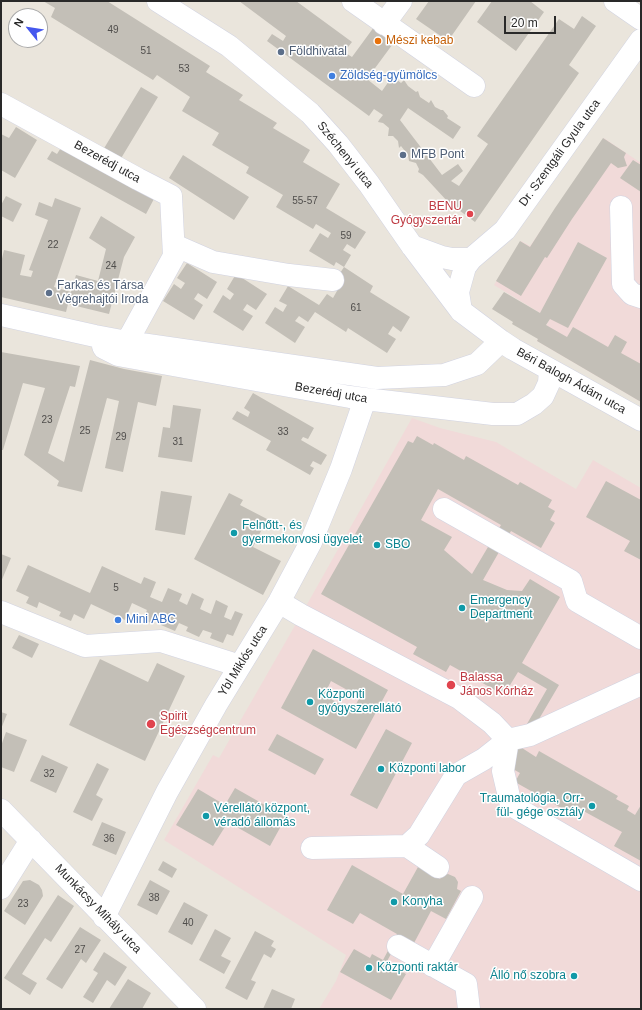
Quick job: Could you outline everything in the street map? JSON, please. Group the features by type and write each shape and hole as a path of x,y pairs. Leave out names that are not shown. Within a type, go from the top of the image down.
{"street":[{"name":"Széchenyi utca","path":"158,1 229,46 310,113 338,144 369,184 412,246 461,311 500,341"},
{"path":"353,1 474,86"},
{"path":"384,24 401,1"},
{"path":"614,1 641,19"},
{"name":"Dr. Szentgáli Gyula utca","path":"461,311 458,292 465,267 471,258 505,230 641,40"},
{"name":"Bezerédj utca","path":"1,104 170,196 174,256 127,342"},
{"path":"621,207 623,284 632,294 641,297"},
{"path":"174,245 213,262 289,276 333,280"},
{"path":"412,246 442,257 471,258"},
{"name":"Bezerédj utca","path":"1,315 127,342 377,378 444,375 477,364 500,341"},
{"name":"Bezerédj utca","path":"95,336 104,348 118,356 365,399 493,414 517,414 534,404 543,396 548,383 550,370"},
{"name":"Béri Balogh Ádám utca","path":"500,341 641,420"},
{"name":"Ybl Miklós utca","path":"104,916 167,792 216,705 279,602 311,542 341,469 365,399"},
{"path":"444,509 571,581 577,601 641,638"},
{"path":"279,602 458,698 492,723 508,740"},
{"path":"1,612 85,646 161,641 240,666"},
{"path":"407,846 419,835 456,775 484,759 508,740 530,735 641,684"},
{"path":"508,740 503,771 511,804 641,880"},
{"name":"Munkácsy Mihály utca","path":"1,810 195,1009"},
{"path":"1,888 31,840"},
{"path":"312,848 407,846 438,867"},
{"path":"434,966 472,897"},
{"path":"398,946 466,984 469,1009"}],"shaded area":[{"path":"604,138 641,163 641,402 537,341 550,319 494,285 521,241 530,246"},
{"name":"Balassa János Kórház","path":"412,418 440,428 496,442 576,489 593,460 641,488 641,1009 319,1009 336,981 346,955 164,840 213,755 219,758"}],"building":[{"path":"43,1 107,1 210,66 206,72 243,95 239,100 277,123 273,128 310,150 303,162 340,184 326,208 366,232 355,249 347,244 343,250 351,255 344,267 336,262 334,266 309,251 320,233 328,238 331,233 316,224 313,229 276,207 283,195 246,173 249,167 212,145 219,133 182,111 190,97 157,75 153,80 51,17 55,8"},
{"path":"239,1 296,1 352,42 344,52 352,57 374,27 395,41 367,79 382,91 394,74 396,79 401,83 404,80 408,86 416,92 418,91 420,97 429,103 431,100 435,107 443,110 448,116 447,118 461,127 453,139 408,108 400,120 442,175 458,164 463,171 451,181 459,186 488,144 477,136 559,19 574,29 582,16 596,26 569,65 579,73 475,222 448,202 423,175 418,172 419,169 416,163 409,161 408,155 401,146 399,148 398,141 393,136 388,136 389,128 383,123 378,122 383,115 374,109 369,116 267,41 272,34 283,41 286,36"},
{"path":"429,1 476,1 448,41 416,19"},
{"path":"492,1 530,1 544,12 516,51 477,22"},
{"path":"141,87 158,97 120,160 103,150"},
{"path":"16,127 37,140 15,178 1,170 1,134 9,138"},
{"path":"603,138 626,153 624,157 627,166 618,168 611,163 547,258 545,257 521,296 496,281 520,241 530,247"},
{"path":"62,146 155,197 146,214 47,159 52,151 57,154"},
{"path":"183,155 249,197 234,220 169,178"},
{"path":"633,160 641,165 641,192 620,178"},
{"path":"6,196 22,204 13,222 1,216 1,205"},
{"path":"55,198 81,208 54,287 71,292 76,275 98,281 106,249 89,238 101,216 135,237 124,257 109,314 68,304 66,312 1,297 1,263 4,250 25,255 20,275 31,277 33,271 29,270 48,220 35,215 39,202 52,207"},
{"path":"578,242 607,258 568,328 550,319 546,325 567,337 573,327 608,347 615,335 627,342 621,353 641,364 641,402 537,341 538,339 512,324 513,322 492,309 504,292 540,313"},
{"path":"187,263 217,282 207,299 198,293 194,299 203,305 194,320 163,301 174,284 181,289 185,283 177,278"},
{"path":"344,267 373,286 370,292 410,317 401,332 393,326 388,334 396,339 387,353 348,328 346,332 315,312 308,322 299,316 295,321 305,327 295,343 265,323 275,307 283,312 287,305 279,301 288,286 319,305 327,294 333,298 337,291 331,287"},
{"path":"236,274 267,294 256,310 247,304 243,310 253,316 243,331 213,312 223,295 230,300 234,294 227,289"},
{"path":"1,352 80,366 75,387 70,386 48,453 64,462 90,360 124,369 162,376 156,406 138,402 123,472 105,468 119,401 107,398 82,492 57,486 59,481 24,455 45,388 23,383 3,450 1,450"},
{"path":"253,393 314,428 308,439 303,437 301,440 327,455 321,465 313,461 310,466 314,468 310,475 266,450 271,441 232,419 237,411 248,417 250,412 244,408"},
{"path":"173,405 201,409 192,462 158,457 163,427 170,428"},
{"path":"417,436 433,445 434,443 464,460 466,456 518,485 520,482 552,500 548,507 555,511 550,520 555,523 541,548 511,531 483,580 507,590 522,591 530,579 560,597 522,663 559,685 522,748 536,757 539,751 618,796 616,799 629,806 627,810 635,815 641,805 641,861 614,846 622,832 576,807 572,814 515,782 520,773 504,764 547,689 518,672 504,695 450,665 446,672 413,654 417,647 321,594 408,441 413,443","holes":["438,489 501,525 472,574 444,550 452,537 421,520"]},
{"path":"606,481 641,500 641,560 624,551 630,541 586,517"},
{"path":"161,491 192,496 185,535 155,530"},
{"name":"Felnőtt-, és gyermekorvosi ügyelet","path":"229,493 243,500 240,505 267,519 253,547 281,561 263,595 194,559"},
{"path":"1,554 11,558 1,582"},
{"path":"28,565 90,593 102,566 141,584 144,577 156,582 150,597 162,602 168,588 182,594 179,601 187,605 192,593 204,599 200,609 211,614 216,600 228,606 224,617 231,620 235,611 243,614 233,636 227,634 223,643 210,638 212,633 203,630 199,637 186,631 188,627 179,623 175,631 161,625 164,618 157,615 153,624 143,620 147,610 132,603 125,620 91,604 84,619 74,614 71,621 59,616 61,612 39,602 37,608 26,603 29,597 16,591"},
{"path":"19,635 39,644 32,658 12,648"},
{"name":"Központi gyógyszerellátó","path":"313,649 388,690 356,749 281,708","holes":["331,681 360,697 352,711 324,695"]},
{"path":"100,659 148,682 157,663 185,676 145,761 69,725"},
{"path":"1,712 7,714 1,729"},
{"name":"Központi labor","path":"386,729 412,743 377,809 350,795"},
{"path":"6,732 27,740 14,772 1,767 1,746"},
{"path":"277,734 324,759 315,775 268,750"},
{"path":"42,755 68,767 56,793 30,781"},
{"path":"97,763 109,769 96,795 103,799 92,821 73,812"},
{"path":"235,788 286,817 270,846 228,822 213,846 176,825 198,789 225,805"},
{"path":"102,822 126,832 116,855 92,845"},
{"path":"163,861 177,869 172,878 158,870"},
{"name":"Konyha","path":"352,865 403,894 418,867 440,879 442,876 448,874 455,877 458,882 457,889 461,891 446,919 431,911 414,943 401,936 386,963 406,974 391,1000 340,972 354,949 370,958 372,954 383,960 397,934 360,913 353,924 327,910"},
{"path":"30,880 39,885 43,896 25,925 4,911 23,881"},
{"path":"150,880 170,891 157,915 137,905"},
{"path":"58,895 74,906 51,942 45,938 22,974 37,983 30,995 4,978"},
{"path":"184,902 208,915 192,945 168,932"},
{"path":"80,927 101,940 86,963 81,959 62,989 46,979"},
{"path":"215,929 231,938 221,956 231,961 224,974 199,960"},
{"path":"255,931 274,941 271,946 276,949 271,958 264,954 251,980 256,982 247,1000 225,988"},
{"path":"104,952 127,967 115,986 107,980 93,1003 83,997 98,973 93,970"},
{"path":"128,979 151,993 142,1009 109,1009"},
{"path":"272,989 295,999 291,1009 263,1009"}],"place":[{"name":"Mészi kebab","path":"378,41"},
{"name":"Földhivatal","path":"281,52"},
{"name":"Zöldség-gyümölcs","path":"332,76"},
{"name":"MFB Pont","path":"403,155"},
{"name":"BENU Gyógyszertár","path":"470,214"},
{"name":"Farkas és Társa Végrehajtói Iroda","path":"49,293"},
{"name":"Felnőtt-, és gyermekorvosi ügyelet","path":"234,533"},
{"name":"SBO","path":"377,545"},
{"name":"Emergency Department","path":"462,608"},
{"name":"Mini ABC","path":"118,620"},
{"name":"Balassa János Kórház","path":"451,685"},
{"name":"Központi gyógyszerellátó","path":"310,702"},
{"name":"Spirit Egészségcentrum","path":"151,724"},
{"name":"Központi labor","path":"381,769"},
{"name":"Traumatológia, Orr- fül- gége osztály","path":"592,806"},
{"name":"Vérellátó központ, véradó állomás","path":"206,816"},
{"name":"Konyha","path":"394,902"},
{"name":"Központi raktár","path":"369,968"},
{"name":"Álló nő szobra","path":"574,976"}]}
